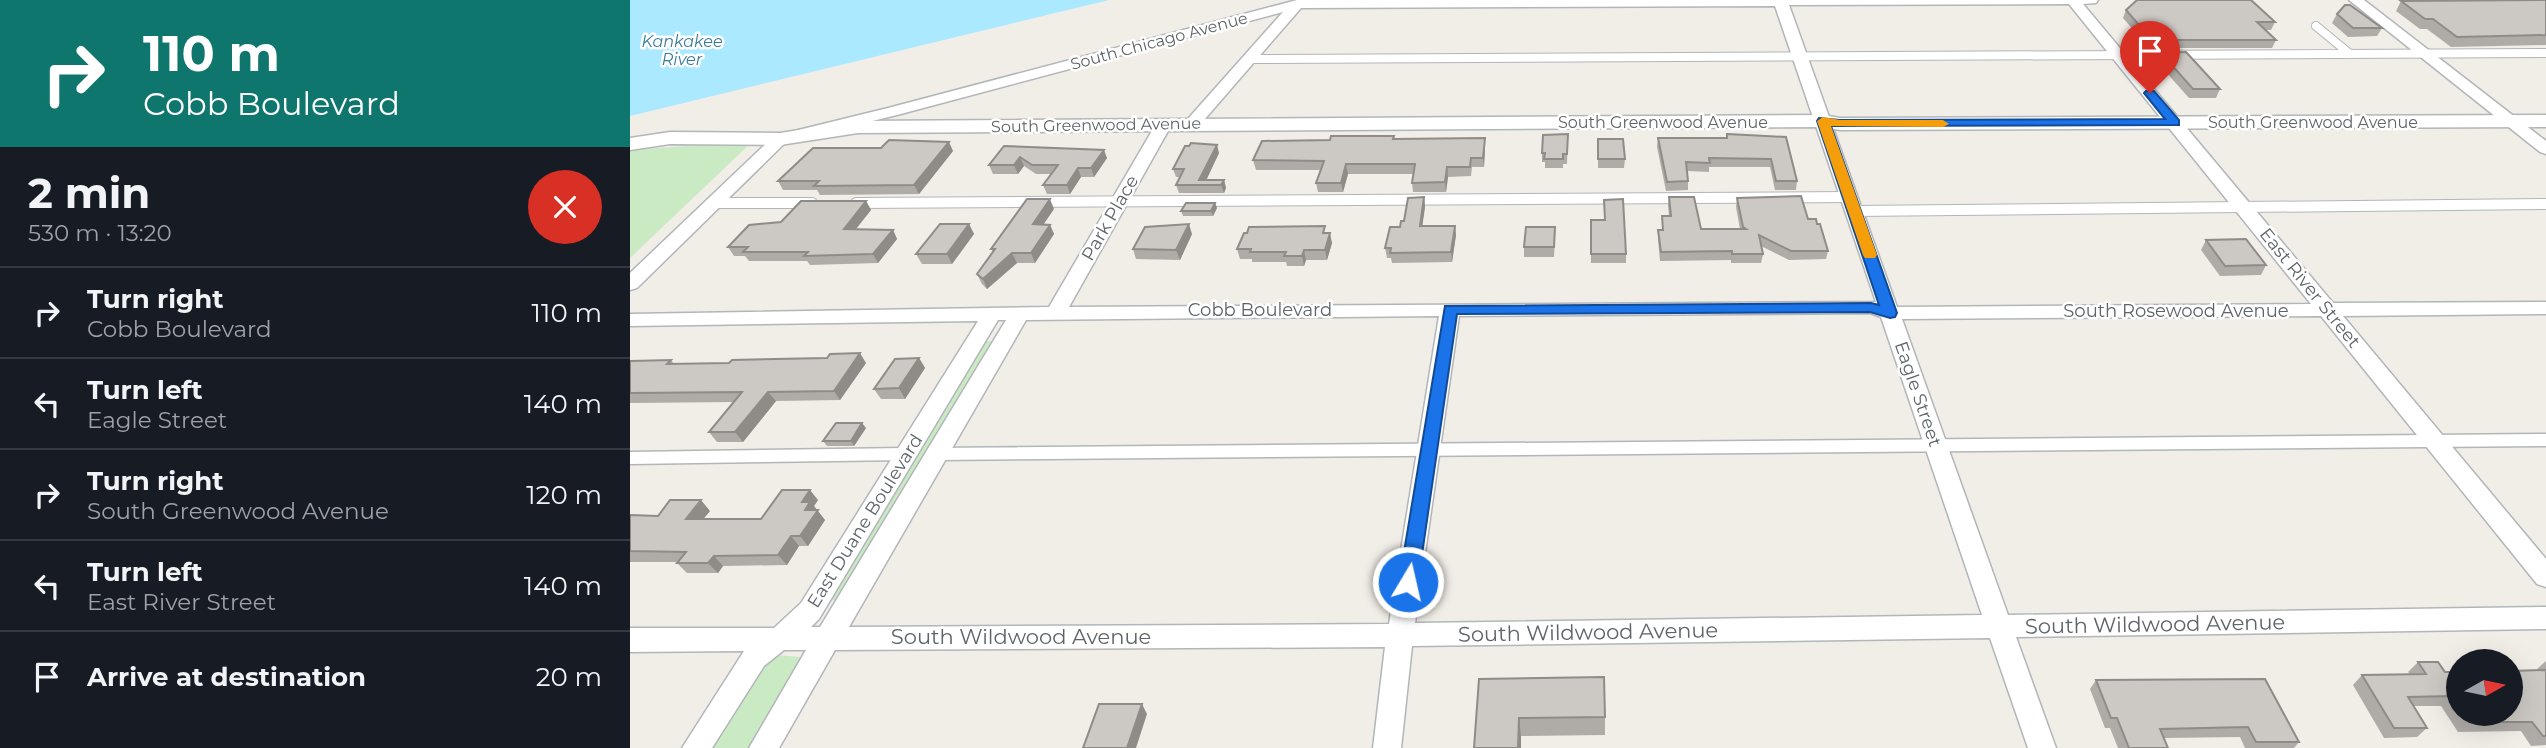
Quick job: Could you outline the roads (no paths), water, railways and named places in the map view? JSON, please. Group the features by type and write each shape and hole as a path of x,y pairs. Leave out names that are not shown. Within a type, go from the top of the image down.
{"street":[{"name":"East River Street","path":"2073,0 2546,577"},
{"name":"South Chicago Avenue","path":"780,139 892,112 1297,4 2091,0"},
{"path":"2356,0 2546,149"},
{"name":"Eagle Street","path":"1780,1 2042,748"},
{"path":"1192,124 1297,4"},
{"name":"South Greenwood Avenue","path":"780,139 858,127 1823,121 1840,124 2546,121"},
{"name":"Park Place","path":"1056,312 1164,124"},
{"path":"630,144 670,138 780,139"},
{"path":"630,284 780,139"},
{"name":"Cobb Boulevard","path":"630,320 1021,312 1450,309 1871,307 1890,313"},
{"name":"South Rosewood Avenue","path":"1890,313 2546,308"},
{"path":"1387,748 1400,635 1450,309"},
{"name":"East Duane Boulevard","path":"763,748 1021,312"},
{"name":"East Duane Boulevard","path":"696,748 754,658 797,625 810,611 993,313"},
{"name":"South Wildwood Avenue","path":"630,640 1400,635 2546,618"}],"lane":[{"path":"2316,26 2350,54"},
{"path":"1249,59 2546,53"},
{"path":"849,203 1120,201 2244,207 2546,204"},
{"path":"713,203 821,203"},
{"path":"937,454 2546,440"},
{"path":"630,458 906,454"}],"water":[{"name":"Kankakee River","path":"630,0 1109,0 630,116"}]}
